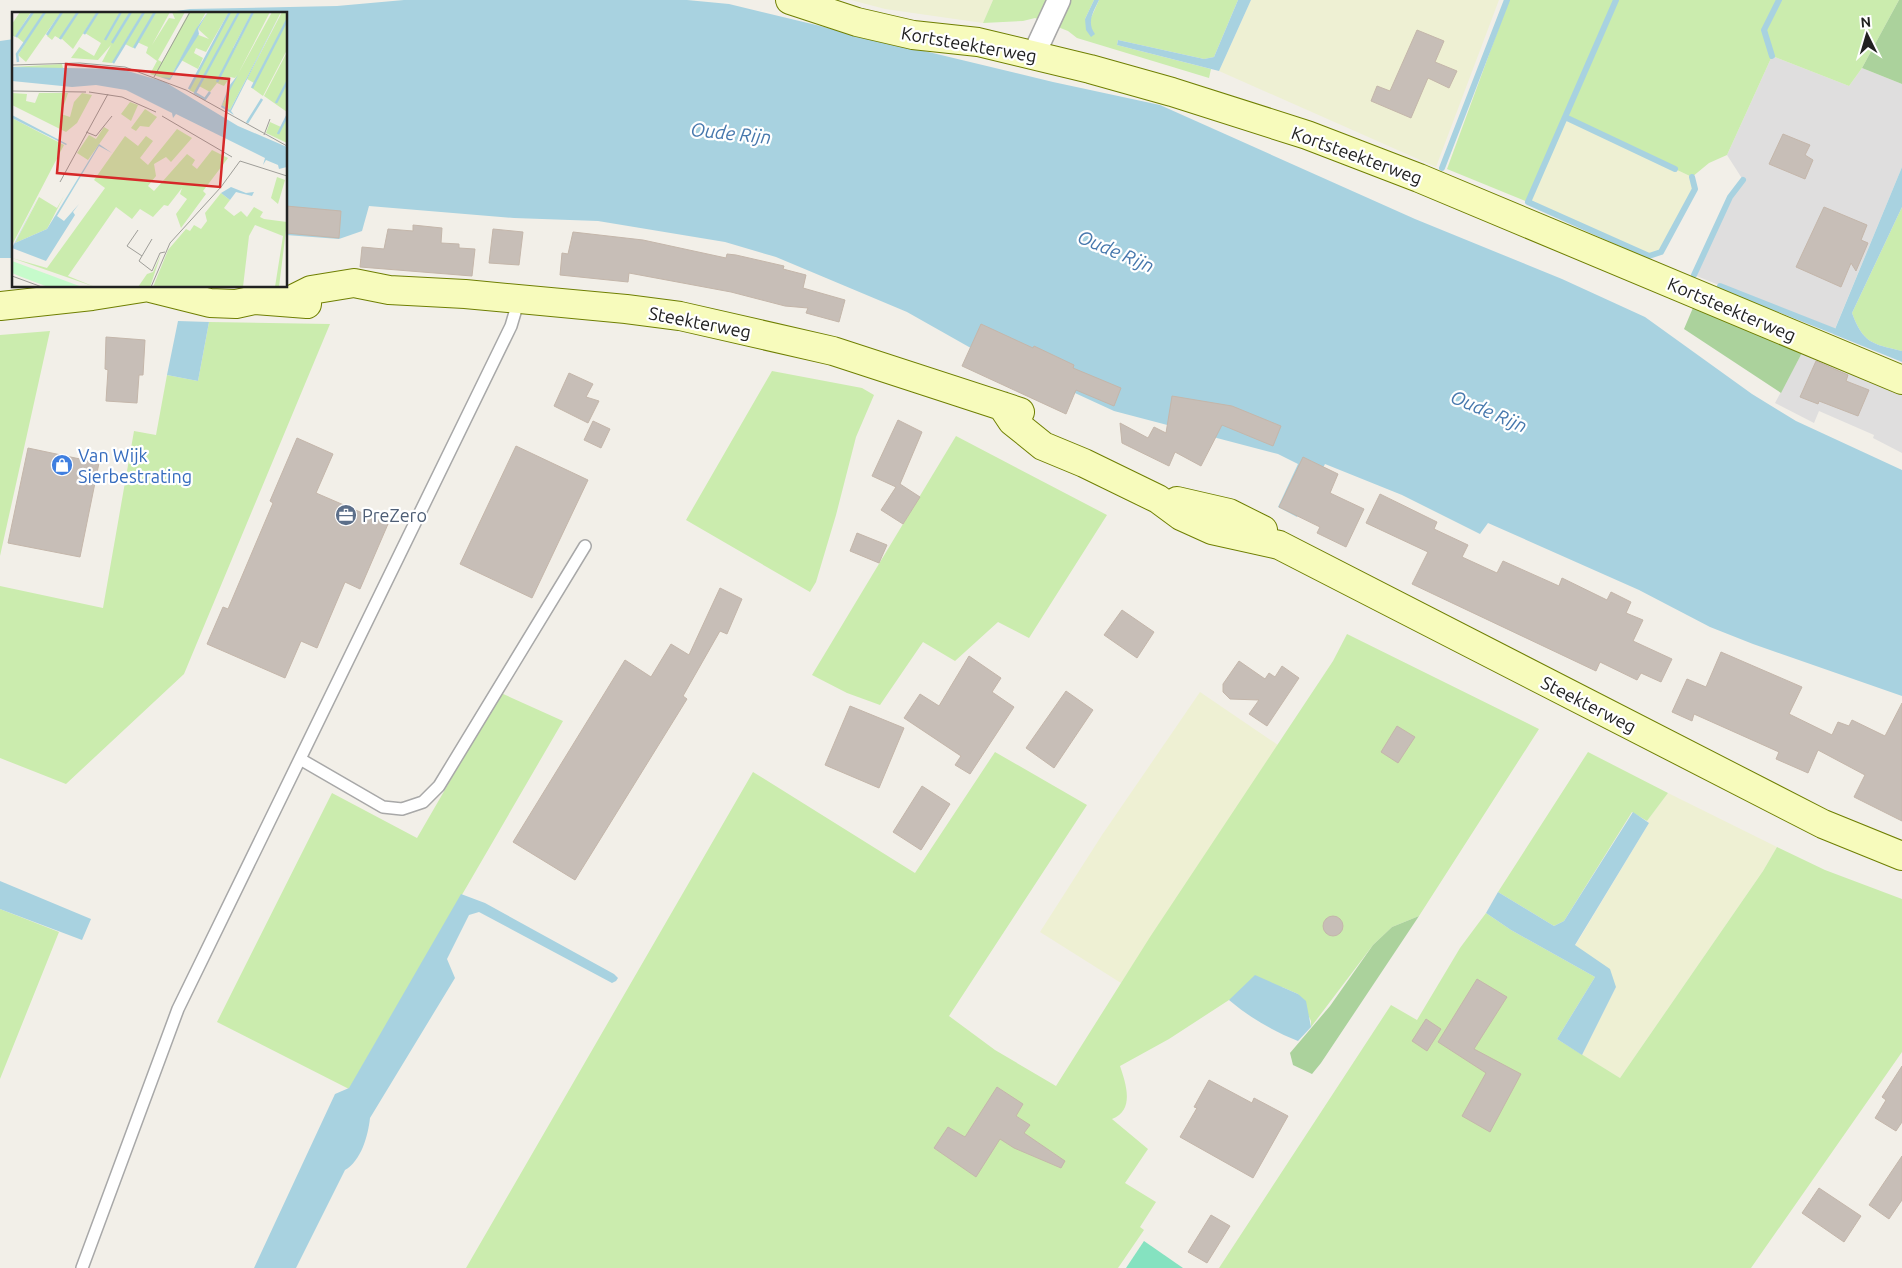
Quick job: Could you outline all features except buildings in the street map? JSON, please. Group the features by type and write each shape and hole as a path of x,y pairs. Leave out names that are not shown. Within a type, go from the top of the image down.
{"main road":[{"name":"Kortsteekterweg","path":"790,0 856,22 913,35 978,42 1034,54 1172,92 1307,135 1419,178 1902,380"},
{"name":"Steekterweg","path":"156,288 210,303 236,304 254,300 289,301 311,290 354,283 389,290 466,294 680,316 833,351 1002,406 1012,422 1042,446 1084,463 1158,499 1185,502 1229,513 1261,528 1279,545 1823,824 1902,856"},
{"name":"Steekterweg","path":"0,306 144,288"},
{"name":"Steekterweg","path":"232,288 239,290 254,300"}],"street":[{"path":"1034,54 1059,0"}],"lane":[{"path":"82,1268 178,1009 511,326 519,299"},
{"path":"300,759 383,807 402,809 424,802 439,786 585,546"}],"shaded area":[{"path":"1772,56 1849,86 1862,68 1902,84 1902,167 1834,331 1694,275 1731,196 1743,180 1727,155"},
{"path":"1804,349 1902,391 1902,453 1873,438 1874,435 1819,411 1814,423 1775,403"}],"green space":[{"path":"851,0 993,0 983,23 885,9"},
{"path":"993,0 1094,0 1085,19 1091,29 1090,20 1099,0 1238,0 1214,57 1204,59 1118,40 1117,45 1211,69 1209,78 1077,38 1068,31 1035,18 1023,21 983,23"},
{"path":"1251,0 1499,0 1436,167 1219,71"},
{"path":"1509,0 1615,0 1597,45 1617,0 1899,0 1862,68 1849,86 1772,56 1727,155 1709,163 1692,177 1565,117 1528,202 1447,169"},
{"path":"1899,0 1902,0 1902,84 1862,68"},
{"path":"1565,117 1692,177 1695,189 1661,252 1649,256 1528,202"},
{"path":"1902,207 1902,351 1870,341 1860,331 1852,313"},
{"path":"1695,303 1804,349 1781,393 1684,329"},
{"path":"209,322 330,324 184,674 66,784 0,758 0,586 103,608 134,431 156,435 167,375 198,381"},
{"path":"50,331 0,556 0,335"},
{"path":"772,371 862,388 874,395 856,437 836,515 816,582 810,592 686,520"},
{"path":"956,436 1107,515 1029,638 998,622 955,661 923,642 880,705 847,693 812,675"},
{"path":"1347,634 1539,729 1419,916 1392,927 1373,945 1311,1027 1311,1021 1298,994 1282,987 1229,1000 1169,1039 1120,1066 1125,1081 1126,1103 1119,1115 1112,1119 1148,1149 1125,1183 1156,1202 1140,1227 1144,1230 1118,1268 466,1268 753,772 915,873 995,752 1087,805 949,1016 995,1050 1056,1086 1150,937 1333,661"},
{"path":"1200,692 1278,745 1121,983 1040,932 1102,835"},
{"path":"501,693 563,721 349,1089 217,1022 332,793 417,838"},
{"path":"1588,752 1668,793 1647,821 1632,812 1564,921 1554,926 1498,892"},
{"path":"1668,793 1777,847 1763,871 1620,1078 1582,1055 1616,987 1575,946 1649,823 1647,821"},
{"path":"1777,847 1825,870 1902,899 1902,1052 1751,1268 1219,1268 1391,1005 1417,1020 1460,948 1486,913 1511,930 1595,977 1557,1039 1620,1078 1763,871"},
{"path":"0,909 59,932 0,1079"},
{"path":"1419,916 1312,1074 1293,1065 1290,1053 1330,1006 1373,945 1392,927"},
{"path":"1144,1241 1183,1268 1126,1268"}],"water":[{"name":"Oude Rijn","path":"404,0 687,0 729,4 1053,82 1160,105 1415,219 1562,279 1645,317 1752,394 1796,421 1902,470 1902,696 1710,627 1639,590 1488,523 1480,534 1402,495 1325,464 1297,517 1278,507 1298,464 1278,454 1114,411 1064,388 1024,373 969,347 907,312 776,257 725,242 598,221 514,218 369,206 362,231 339,239 288,235 288,12 170,12 190,9 337,6"},
{"path":"1094,0 1099,0 1091,21 1092,30 1095,34 1091,37 1086,30 1085,19"},
{"path":"1238,0 1251,0 1219,71 1117,45 1118,40 1204,59 1214,57"},
{"path":"12,39 12,258 0,258 0,41"},
{"path":"1902,167 1902,207 1852,313 1860,331 1870,341 1902,351 1902,362 1833,334"},
{"path":"178,321 209,322 198,381 167,375"},
{"path":"1633,812 1649,823 1575,945 1610,969 1616,987 1582,1055 1557,1039 1595,977 1511,930 1486,913 1498,892 1554,926 1564,921"},
{"path":"0,881 91,919 82,940 0,909"},
{"path":"461,894 485,903 614,974 618,978 612,983 479,912 469,915 447,959 455,978 370,1118 363,1147 355,1161 345,1170 296,1268 254,1268 335,1094 349,1088"},
{"path":"1255,975 1298,994 1306,1001 1311,1027 1298,1041 1262,1024 1229,1000"}],"waterway":[{"path":"1442,168 1507,0"},
{"path":"1616,0 1528,202 1649,256 1661,252 1695,189 1692,177"},
{"path":"1772,56 1764,30 1779,0"},
{"path":"1565,117 1675,169"},
{"path":"1694,275 1730,197 1743,180"},
{"path":"1720,286 1834,331"}],"place":[{"name":"Van Wijk Sierbestrating","path":"62,465"},
{"name":"PreZero","path":"346,515"}]}
